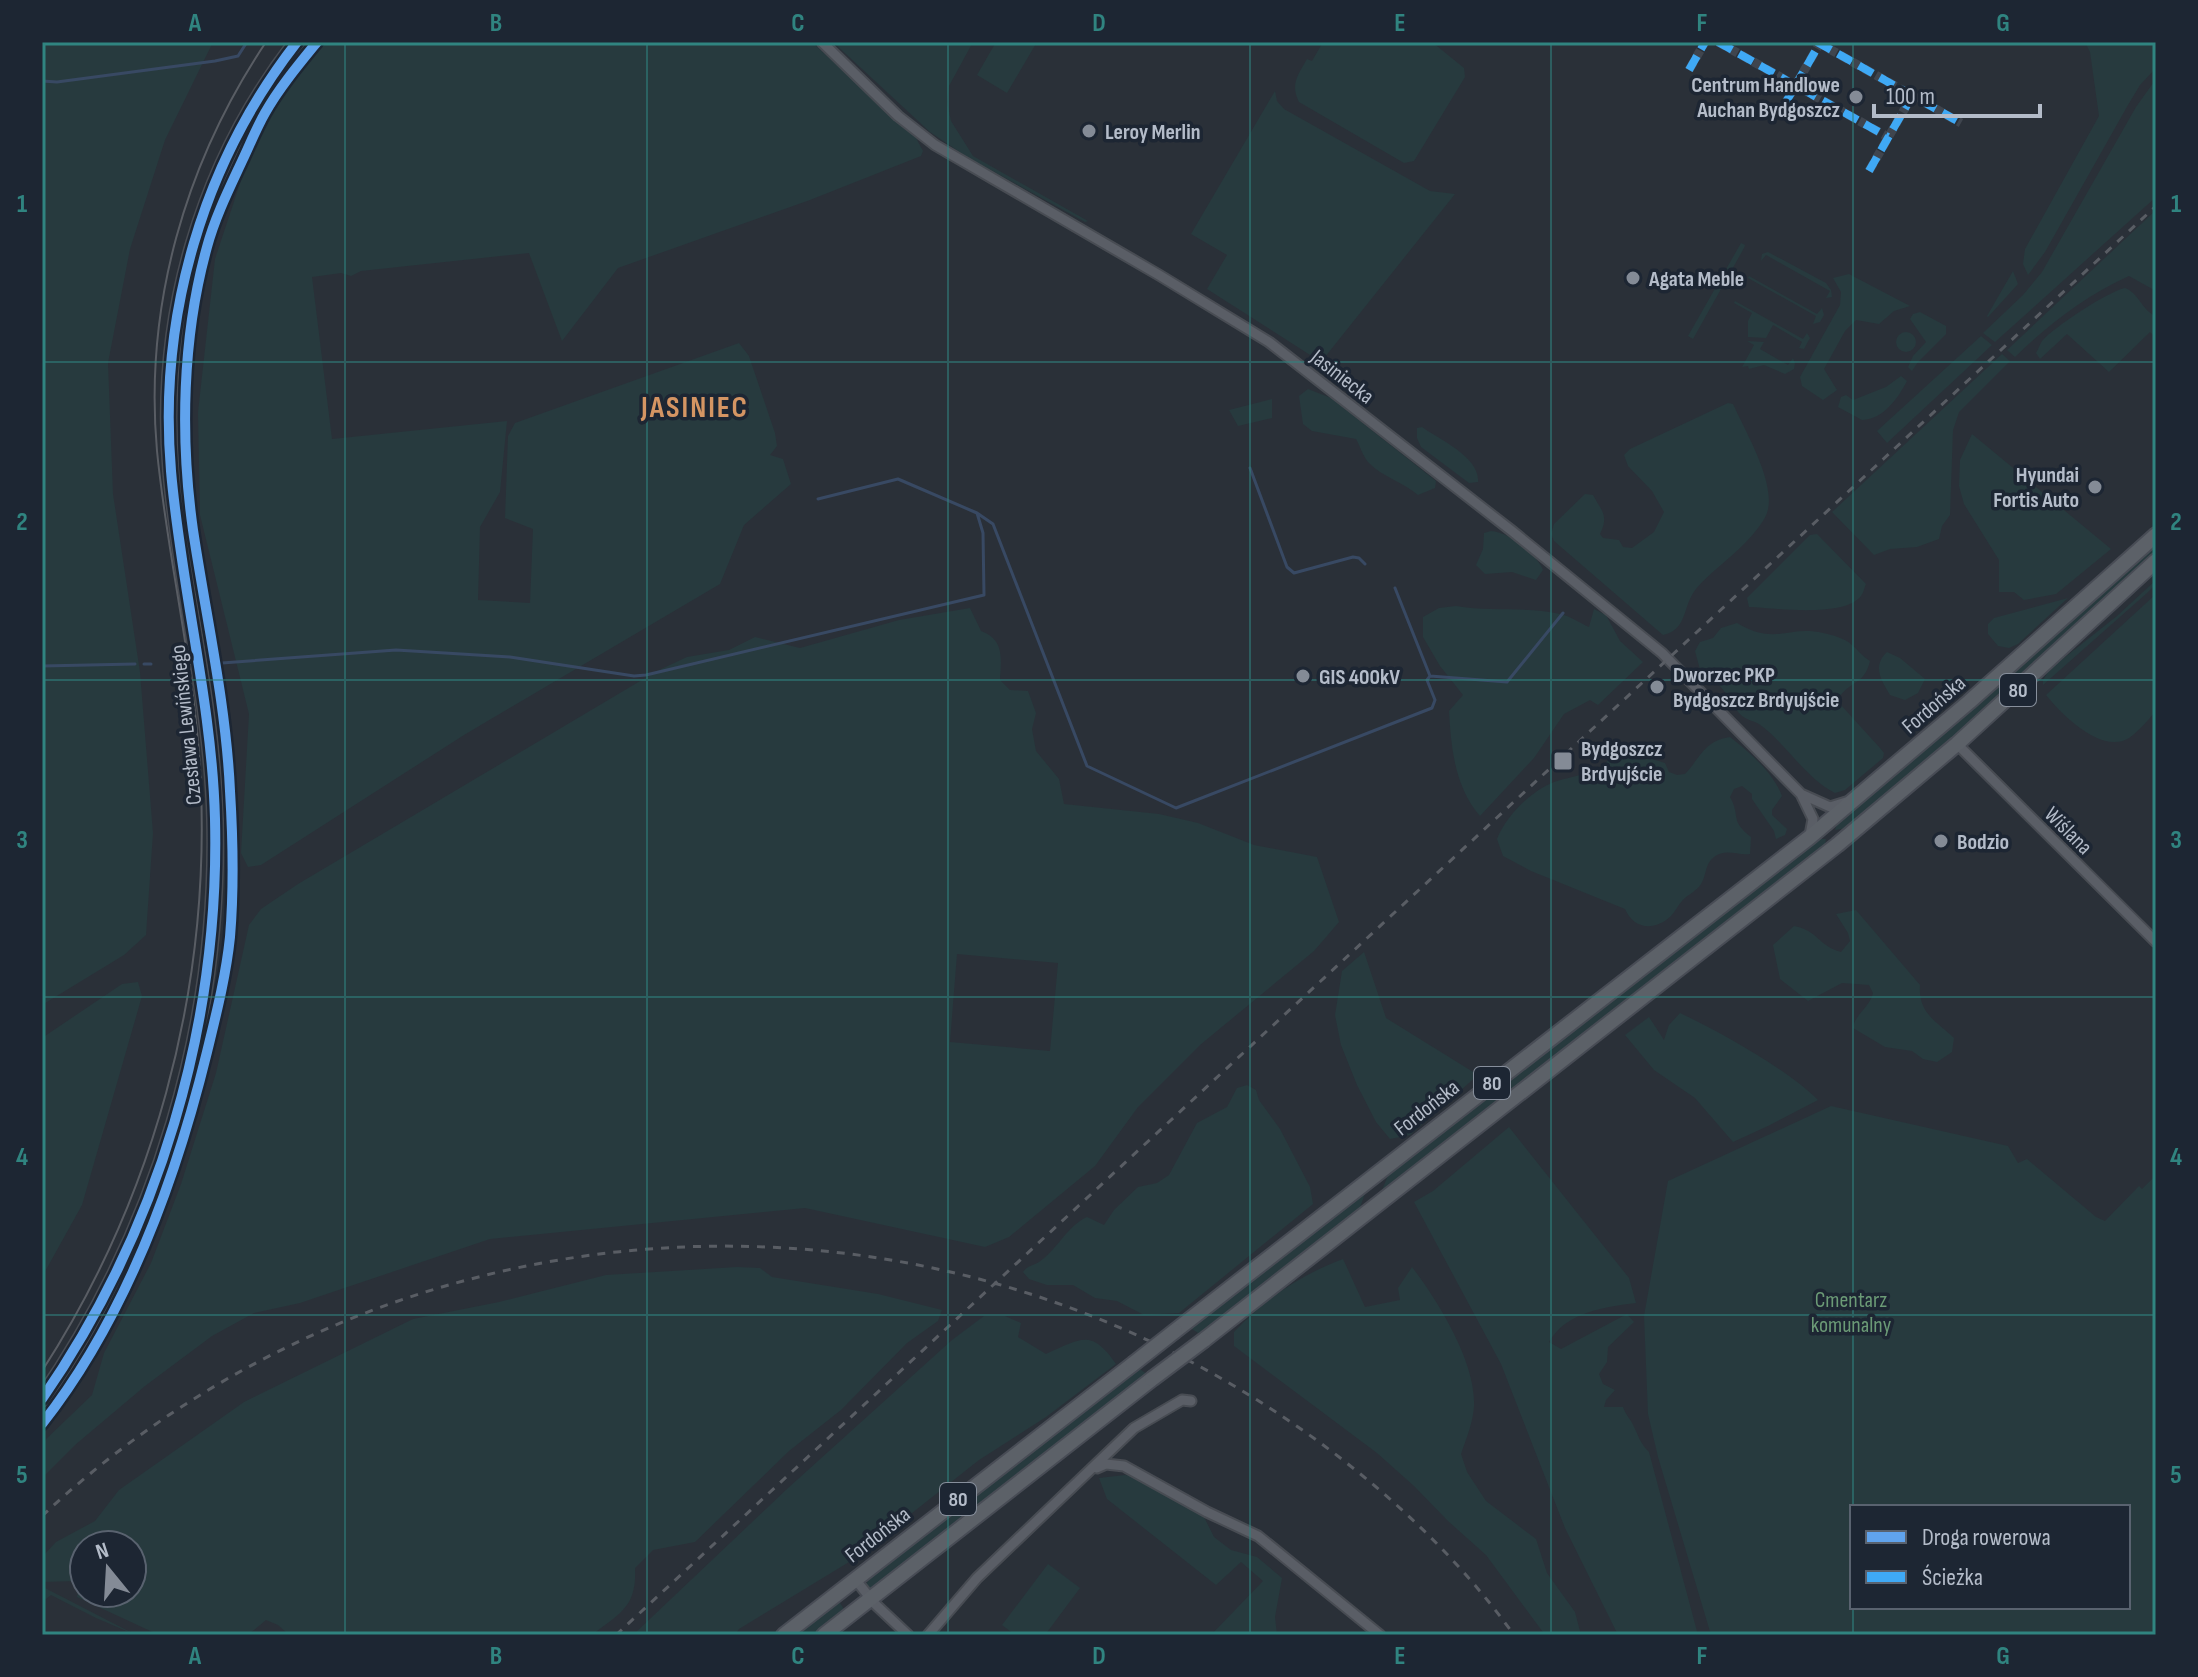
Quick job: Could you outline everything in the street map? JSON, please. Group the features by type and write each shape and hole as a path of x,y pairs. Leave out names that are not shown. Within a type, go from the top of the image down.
{"main road":[{"name":"Fordońska","path":"784,1635 1810,837 2009,667 2156,535"},
{"name":"Fordońska","path":"824,1635 1816,862 1957,744 2156,561"},
{"path":"2133,583 2156,571"}],"street":[{"name":"Czesława Lewińskiego","path":"42,1399 91,1322 140,1221 174,1124 196,1037 213,918 215,808 209,734 172,475 169,407 173,344 185,273 215,181 247,116 297,42"},
{"name":"Jasiniecka","path":"822,42 898,116 935,145 1147,267 1279,349 1512,531 1662,653 1801,794 1813,819 1810,837"},
{"name":"Wiślana","path":"1957,744 2156,942"},
{"name":"Jasiniecka","path":"1801,794 1830,807 1862,794"},
{"path":"928,1635 977,1578 1134,1428 1182,1400 1191,1401"},
{"path":"1090,1471 1106,1464 1124,1466 1258,1536 1380,1635"},
{"path":"855,1579 908,1635"}],"green space":[{"path":"42,42 213,42 165,140 130,249 108,363 113,494 140,672 153,833 146,935 124,955 42,1005"},
{"path":"320,42 812,42 916,138 923,151 921,156 810,200 618,268 562,341 529,253 361,271 351,276 341,273 312,277 332,439 507,421 500,492 480,527 478,600 530,603 533,529 505,518 508,436 515,423 739,343 749,356 775,433 777,446 770,455 783,459 791,484 744,525 720,584 464,735 261,865 248,867 241,853 249,714 200,515 198,412 215,259 252,147 293,76"},
{"path":"833,42 973,42 949,86 947,102 951,121 973,156 1088,221 967,157 930,132"},
{"path":"996,42 1037,42 1007,93 977,75"},
{"path":"1323,42 1432,42 1464,68 1465,77 1414,161 1404,163 1299,102 1295,90 1298,75 1307,59 1312,61"},
{"path":"2081,42 2156,42 2156,68 2140,85 2045,252 2028,275 2023,264 2025,249 2099,116 2090,52"},
{"path":"2156,79 2156,197 1995,342 1983,333 2042,272 2136,107"},
{"path":"1275,91 1277,101 1284,109 1430,191 1455,194 1321,362 1207,289 1227,255 1191,234"},
{"path":"2156,210 2156,291 2129,276 2097,292 2068,312 2015,357 2007,350"},
{"path":"1741,243 1745,245 1744,248 1693,339 1688,336"},
{"path":"1768,252 1826,283 1831,290 1832,297 1826,298 1830,291 1766,255 1761,261 1762,254"},
{"path":"2013,271 2018,284 1988,317 1987,316"},
{"path":"1849,274 1910,306 1894,311 1879,324 1856,320 1845,331 1824,369 1837,390 1823,400 1802,386 1800,377 1840,305 1841,292 1833,278"},
{"path":"1749,276 1817,314 1822,308 1824,315 1820,322 1813,324 1816,316"},
{"path":"2125,288 2156,316 2156,338 2150,332 2109,372 2067,334 2040,359 2036,353 2048,335 2094,303"},
{"path":"1735,301 1803,339 1807,333 1810,338 1804,349 1799,348 1802,342 1773,325 1766,338 1748,337 1748,321 1752,313"},
{"path":"1920,312 1946,326 1946,334 1912,371 1908,367 1913,356 1926,342 1910,319"},
{"path":"1902,332 1910,332 1916,342 1910,352 1902,352 1896,346 1896,338"},
{"path":"1981,336 1992,345 1887,443 1877,431"},
{"path":"1747,341 1764,342 1760,349 1788,365 1793,358 1794,369 1785,374 1764,365 1749,369 1748,366 1742,367 1754,345"},
{"path":"2002,354 2010,361 1959,412 1953,430 1950,515 1942,526 1939,539 1917,547 1890,549 1874,555 1832,512"},
{"path":"1901,376 1907,381 1903,388 1895,401 1877,416 1862,420 1838,407 1841,397 1846,395 1853,400 1886,387"},
{"path":"1308,389 1331,398 1436,481 1435,488 1418,495 1366,460 1356,439 1312,431 1303,424 1299,396"},
{"path":"1272,399 1272,418 1238,426 1229,410"},
{"path":"1728,403 1733,404 1764,473 1769,501 1767,513 1748,540 1696,589 1677,628 1663,635 1554,541 1551,534 1554,524 1585,494 1593,495 1603,514 1600,534 1603,538 1619,540 1623,547 1632,548 1654,532 1664,512 1652,491 1628,466 1624,455 1630,449"},
{"path":"1422,427 1466,457 1477,473 1478,482 1469,483 1421,447 1417,428"},
{"path":"1972,434 2111,549 2056,594 2024,600 2014,592 1999,592 1999,560 1964,504 1959,486 1960,460"},
{"path":"1491,531 1514,539 1528,550 1543,570 1536,580 1512,572 1485,574 1476,565 1483,549 1484,533"},
{"path":"1817,534 1866,584 1861,596 1852,603 1825,609 1749,607 1747,598 1810,535"},
{"path":"2156,543 2156,553 1973,722 1847,828 1835,830 1838,821"},
{"path":"2156,580 2147,593 2043,685 2050,669 2117,616"},
{"path":"2156,594 2156,711 2129,738 2118,742 2095,737 2072,722 2046,695"},
{"path":"2068,598 2018,644 2009,648 1998,646 1988,634 1988,624 1994,618"},
{"path":"1456,606 1547,612 1567,616 1589,627 1594,609 1606,615 1620,641 1643,662 1598,705 1590,700 1564,714 1534,758 1480,816 1465,793 1453,753 1449,711 1463,695 1440,666 1423,637 1423,617 1439,608"},
{"path":"970,608 981,631 998,645 1000,680 1010,690 1028,691 1036,713 1032,729 1036,751 1059,779 1064,804 1159,814 1198,823 1254,845 1317,857 1339,922 1314,951 1200,1045 1138,1107 1095,1166 1009,1237 985,1247 805,1208 490,1239 300,1303 254,1313 212,1336 145,1386 75,1445 42,1478 42,1443 92,1395 104,1353 151,1263 181,1184 216,1073 249,925 261,909 657,671 687,657 729,650 755,637 800,648 899,620","holes":["957,954 1058,963 1050,1051 950,1042"]},
{"path":"1737,623 1762,633 1811,631 1834,636 1849,643 1870,661 1861,678 1840,696 1840,704 1884,753 1883,758 1845,790 1835,793 1824,786 1769,732 1742,716 1716,682 1702,677 1695,651 1700,642 1713,638 1721,628"},
{"path":"1887,652 1900,658 1925,679 1918,693 1905,700 1890,695 1879,668"},
{"path":"1730,737 1760,763 1778,787 1782,796 1772,815 1787,829 1785,835 1776,839 1752,794 1742,786 1734,789 1730,797 1738,822 1751,837 1750,854 1728,853 1714,857 1703,881 1665,921 1652,926 1639,924 1625,909 1531,871 1503,856 1497,839 1501,830 1520,805 1545,786 1596,769 1614,752 1623,750 1665,763 1669,772 1685,774 1709,746"},
{"path":"1817,839 1826,839 1824,849 1380,1195 1389,1173"},
{"path":"1856,910 1920,985 1922,1003 1929,1015 1954,1038 1952,1052 1937,1062 1923,1059 1912,1051 1885,1047 1853,1028 1873,993 1869,985 1842,983 1808,1001 1780,979 1773,945 1794,926 1809,931 1827,946 1841,952 1850,941 1836,914"},
{"path":"1364,952 1386,1018 1478,1075 1410,1135 1390,1139 1376,1122 1357,1085 1341,1045 1335,1015 1342,971"},
{"path":"138,982 142,996 82,1205 42,1277 42,1038 122,984"},
{"path":"1680,1013 1771,1064 1818,1100 1733,1142 1695,1098 1654,1070 1625,1035 1649,1017 1664,1040 1669,1025"},
{"path":"1247,1085 1256,1090 1259,1100 1280,1129 1310,1187 1313,1204 1179,1313 1144,1315 1117,1301 1095,1298 1073,1285 1047,1285 1029,1279 1023,1272 1046,1257 1080,1221 1087,1217 1104,1225 1114,1210 1138,1187 1157,1183 1169,1175 1197,1123 1227,1107 1237,1088"},
{"name":"Cmentarz komunalny","path":"1831,1106 2008,1146 2018,1163 2027,1159 2096,1217 2105,1221 2139,1186 2142,1189 2156,1175 2156,1635 1711,1635 1648,1414 1644,1316 1668,1181"},
{"path":"1509,1127 1629,1278 1636,1303 1587,1313 1565,1324 1549,1342 1561,1349 1627,1314 1634,1322 1608,1347 1607,1362 1599,1374 1603,1384 1615,1390 1604,1407 1623,1407 1649,1452 1698,1635 1618,1635 1565,1528 1501,1364 1414,1202 1433,1191"},
{"path":"1366,1191 1358,1213 1200,1334 1190,1328"},
{"path":"1343,1259 1365,1307 1400,1300 1398,1288 1412,1267 1433,1297 1454,1333 1473,1389 1472,1419 1461,1454 1467,1472 1486,1501 1536,1539 1547,1573 1575,1612 1581,1635 1545,1635 1486,1555 1414,1486 1377,1453 1234,1346 1234,1332 1258,1309 1298,1280"},
{"path":"737,1267 760,1268 772,1277 878,1294 942,1310 938,1321 907,1343 841,1410 789,1451 695,1542 653,1550 635,1568 633,1592 625,1608 592,1635 289,1635 266,1620 248,1635 159,1635 103,1609 148,1609 148,1529 80,1529 95,1521 119,1490 244,1402 413,1319 499,1302 606,1275"},
{"path":"984,1316 1005,1316 1021,1323 1018,1337 1046,1354 1077,1341 1092,1341 1116,1364 1046,1417 979,1460 854,1559 739,1629 735,1635 633,1635 787,1489 952,1340"},
{"path":"1138,1368 1147,1374 875,1589 867,1588 872,1575"},
{"path":"1125,1475 1144,1477 1191,1505 1205,1519 1214,1537 1231,1550 1257,1557 1282,1578 1275,1617 1277,1635 1211,1635 1263,1581 1241,1562 1216,1585 1107,1499 1099,1478"},
{"path":"68,1536 68,1581 42,1582 42,1557 56,1542"},
{"path":"1048,1564 1080,1588 1045,1635 1015,1635 1002,1625"},
{"path":"45,1588 68,1600 68,1604 51,1595 42,1602"},
{"path":"839,1601 845,1611 814,1635 795,1635"},
{"path":"78,1609 86,1609 136,1635"}],"waterway":[{"path":"42,81 57,82 215,61 238,56 247,42"},
{"path":"1250,468 1287,567 1294,573 1353,557 1365,564"},
{"path":"818,499 898,479 977,513 993,524 1087,766 1176,808 1432,708 1435,700 1427,680 1430,676 1507,682 1563,613"},
{"path":"222,663 396,650 510,657 634,676 646,675 984,595 983,533 977,513"},
{"path":"1395,588 1430,676"},
{"path":"42,666 135,664"},
{"path":"144,664 151,664"}],"tunnel":[{"path":"1689,70 1705,42"},
{"path":"1718,42 1888,137"},
{"path":"1817,42 1961,123"},
{"path":"1783,107 1820,43"},
{"path":"1869,171 1912,96"}],"tram line":[{"path":"42,1371 81,1305 115,1236 143,1166 166,1093 183,1018 195,943 201,866 201,789 194,704 157,451 157,343 164,290 192,186 238,88 266,42"}],"railway":[{"path":"616,1635 2156,206"},
{"path":"42,1516 173,1413 315,1334 467,1280 625,1251 785,1248 945,1271 1100,1320 1249,1395 1323,1445 1394,1502 1458,1566 1514,1635"}],"marked path":[{"path":"1689,70 1705,42"},
{"path":"1718,42 1888,137"},
{"path":"1817,42 1961,123"},
{"path":"1783,107 1820,43"},
{"path":"1869,171 1912,96"}],"cycle path":[{"path":"42,1399 83,1334 119,1266 149,1196 174,1123 193,1048 207,973 214,896 215,819 208,732 171,471 169,413 172,356 180,300 212,191 235,139 264,89 297,42"},
{"path":"42,1424 99,1339 144,1247 180,1150 223,981 232,901 231,809 224,725 189,495 185,424 188,352 199,281 218,213 265,113 317,42"}],"place":[{"name":"Centrum Handlowe Auchan Bydgoszcz","path":"1856,97"},
{"name":"Leroy Merlin","path":"1089,131"},
{"name":"Agata Meble","path":"1633,278"},
{"name":"Hyundai Fortis Auto","path":"2095,487"},
{"name":"GIS 400kV","path":"1303,676"},
{"name":"Dworzec PKP Bydgoszcz Brdyujście","path":"1657,687"},
{"name":"Bydgoszcz Brdyujście","path":"1563,761"},
{"name":"Bodzio","path":"1941,841"}],"district":[{"name":"JASINIEC","path":"695,407"}]}
